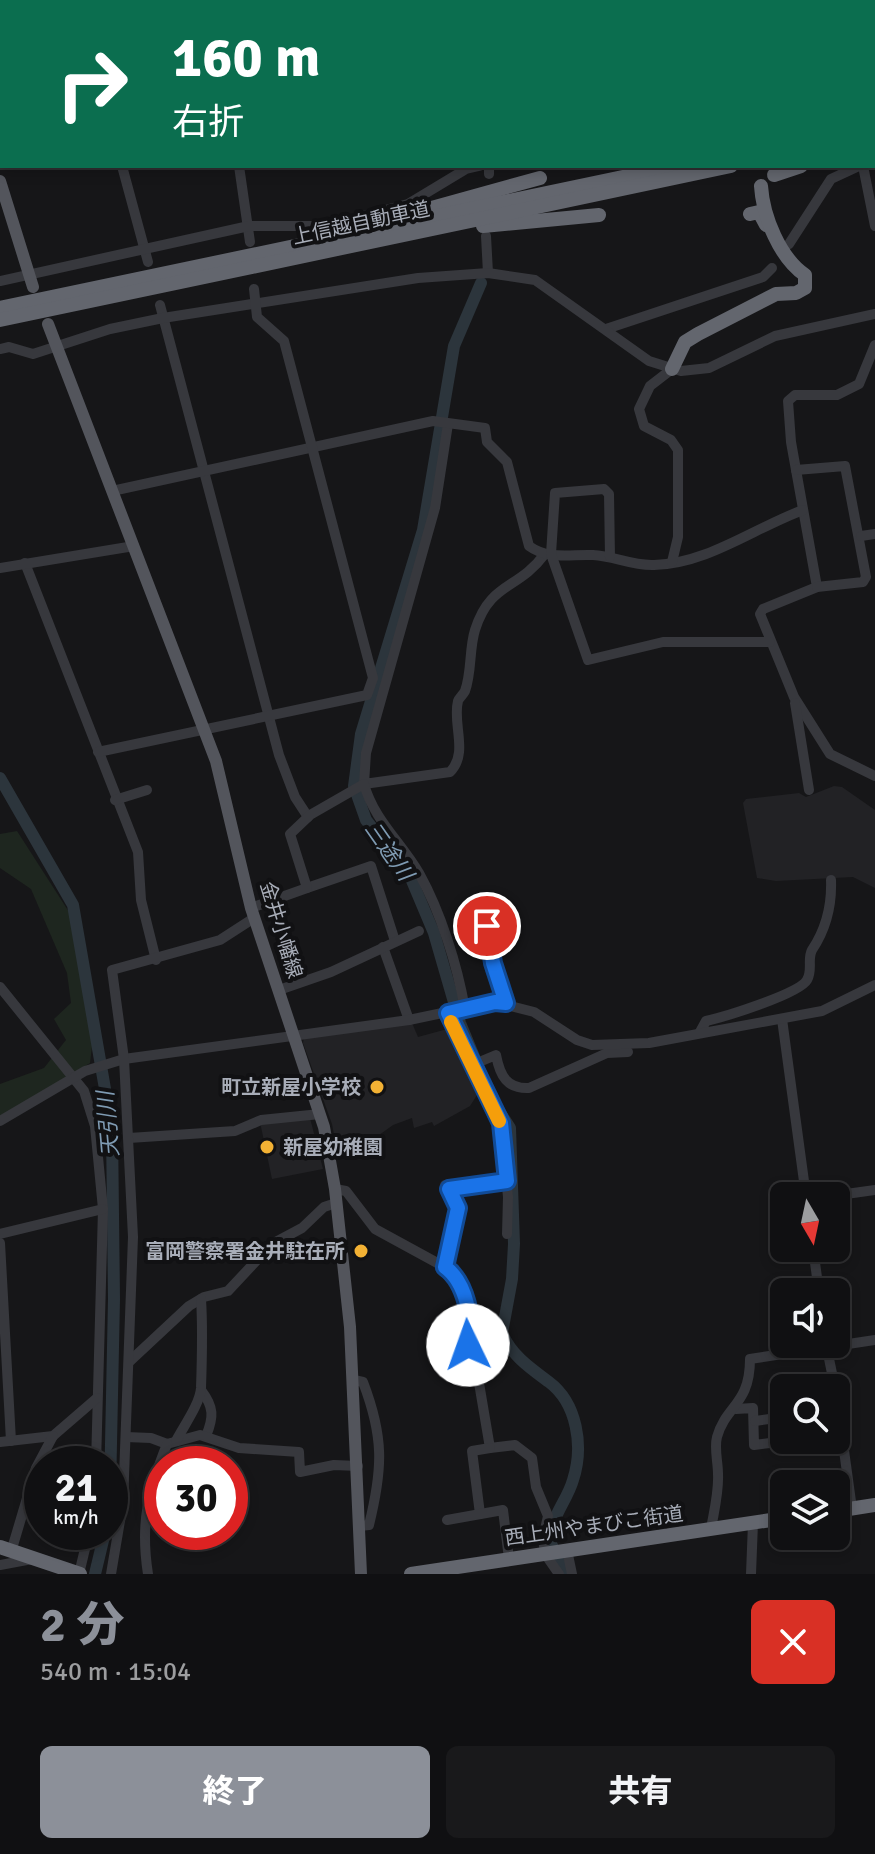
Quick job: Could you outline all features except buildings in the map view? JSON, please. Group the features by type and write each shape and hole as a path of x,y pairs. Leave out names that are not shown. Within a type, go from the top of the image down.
{"highway":[{"name":"上信越自動車道","path":"0,308 665,168"},
{"name":"上信越自動車道","path":"0,320 721,168"},
{"path":"774,175 795,168"},
{"path":"304,244 540,178"},
{"path":"672,369 685,342 776,294 800,292 807,285 805,275 795,271 784,254 767,214 761,186"},
{"path":"672,369 674,351 683,337 785,285 784,267 762,217 759,212 750,214"},
{"path":"321,252 471,227 599,215"},
{"path":"852,1509 875,1505"},
{"name":"西上州やまびこ街道","path":"413,1574 770,1520"},
{"path":"5,1550 79,1574"}],"main road":[{"path":"0,181 31,281"},
{"name":"金井小幡線","path":"48,324 226,792 252,913 320,1114 335,1189 354,1380 361,1574"}],"street":[{"path":"123,168 148,262"},
{"path":"239,168 250,242"},
{"path":"0,281 31,281 144,250 249,226 325,226 408,204 470,168"},
{"path":"789,244 831,179 856,168"},
{"path":"862,168 871,187 875,226"},
{"path":"486,236 488,273"},
{"path":"606,329 763,277 772,268"},
{"path":"0,349 9,347 33,354 110,329 163,318 418,278 488,273 535,280 649,361 672,369 700,371 775,336 875,314"},
{"path":"98,752 367,695 373,678 284,341 264,327 257,317 254,289"},
{"path":"160,305 268,716 295,797 308,817"},
{"path":"817,587 796,470 788,401 795,395 837,395 859,384 875,345"},
{"path":"672,369 650,386 639,409 644,426 675,443 678,450 678,537 672,562"},
{"path":"112,491 433,421 485,428 487,442 507,462 529,546 547,555 610,557 633,565 672,562 721,548 803,510"},
{"path":"448,424 435,508 366,753 364,784 383,826 412,862 429,895 465,1009"},
{"path":"796,470 845,466 861,536 866,577 863,582 817,587 763,609 760,614 794,697 830,754 875,776"},
{"path":"610,557 609,494 604,489 555,493 547,555 588,660 663,642 770,642"},
{"path":"861,536 875,534"},
{"path":"0,568 134,546"},
{"path":"307,888 289,838 308,817 364,784 450,772 457,765 461,739 458,702 465,690 475,631 486,603 547,555"},
{"path":"25,563 115,800 138,852 141,900 156,960"},
{"path":"794,697 809,790"},
{"path":"115,800 147,790"},
{"path":"111,1574 123,1503 133,1237 124,1059 112,970 220,940 252,913 307,888 371,866 395,941"},
{"path":"700,1032 706,1021 740,1014 800,988 808,980 812,969 810,955 819,944 827,921 831,880"},
{"path":"487,926 493,963 506,1003"},
{"path":"279,990 331,972 419,931"},
{"path":"383,947 409,1020"},
{"path":"0,1121 85,1071 124,1059 409,1020 506,1003 534,1012 577,1040 592,1045 649,1043 822,1011 875,985"},
{"path":"0,987 84,1091 95,1126 103,1209 96,1446"},
{"path":"448,1013 501,1123 507,1181 507,1234"},
{"path":"782,1019 804,1182"},
{"path":"472,1065 496,1055 504,1079 519,1088 529,1088 607,1053 682,1040"},
{"path":"129,1138 235,1131 261,1120 320,1114"},
{"path":"445,1267 458,1208 447,1187 507,1181"},
{"path":"335,1189 346,1191 375,1229 454,1273 464,1294 470,1330 467,1350 477,1371 490,1448"},
{"path":"850,1193 875,1190"},
{"path":"129,1362 201,1299 228,1291 272,1244 302,1228 324,1207 336,1203"},
{"path":"0,1234 103,1209"},
{"path":"0,1243 5,1441 53,1436"},
{"path":"201,1299 204,1368 199,1379 201,1390 210,1402 213,1419 206,1436"},
{"path":"850,1343 875,1340"},
{"path":"711,1529 718,1492 716,1441 721,1427 736,1409 750,1377 750,1359 770,1356"},
{"path":"354,1380 363,1382 374,1410 381,1454 381,1478 369,1525 360,1526"},
{"path":"148,1574 143,1546 148,1492 201,1390"},
{"path":"5,1550 36,1468 53,1436 97,1398"},
{"path":"736,1409 753,1408 754,1445 770,1443"},
{"path":"755,1421 770,1419"},
{"path":"126,1437 171,1443 206,1436 239,1448 299,1452 300,1472 334,1465 358,1466"},
{"path":"480,1514 472,1451 515,1445 532,1458 536,1487 548,1516 543,1527 572,1574"},
{"path":"845,1454 852,1509"},
{"path":"447,1520 503,1510 509,1559"},
{"path":"751,1574 753,1523"},
{"path":"79,1574 85,1550"},
{"path":"556,1552 559,1574"},
{"path":"0,1565 32,1559"}],"shaded area":[{"path":"834,786 842,787 875,810 875,888 853,877 776,881 757,878 743,803 746,799 799,793 806,797"},
{"path":"17,831 69,912 93,1038 90,1063 0,1118 0,1084 44,1068 66,1040 54,1019 71,1003 67,973 31,889 0,868 0,834"},
{"path":"412,1023 418,1037 451,1028 477,1095 470,1106 434,1126 432,1122 414,1128 412,1118 393,1125 365,1145 337,1150 332,1124 303,1043 304,1037"},
{"path":"310,1118 323,1169 272,1179 260,1122"}],"waterway":[{"name":"三途川","path":"481,283 454,346 423,530 361,734 354,786 366,820 410,876 434,933 460,1023 492,1100 510,1128 514,1244 512,1279 502,1333 516,1354 559,1391 576,1426 576,1467 571,1487 553,1524 550,1541 564,1574"},
{"name":"天引川","path":"0,778 73,905 112,1129 114,1299 111,1446"},
{"name":"天引川","path":"95,1574 101,1550"}],"slow traffic":[{"path":"451,1022 499,1121"}],"place":[{"name":"町立新屋小学校","path":"377,1087"},
{"name":"新屋幼稚園","path":"267,1147"},
{"name":"富岡警察署金井駐在所","path":"361,1251"}],"route":[{"path":"468,1345 470,1330 464,1294 454,1273 445,1267 458,1208 449,1189 507,1181 501,1123 448,1013 495,1002 506,1003 493,963 487,926"}]}
